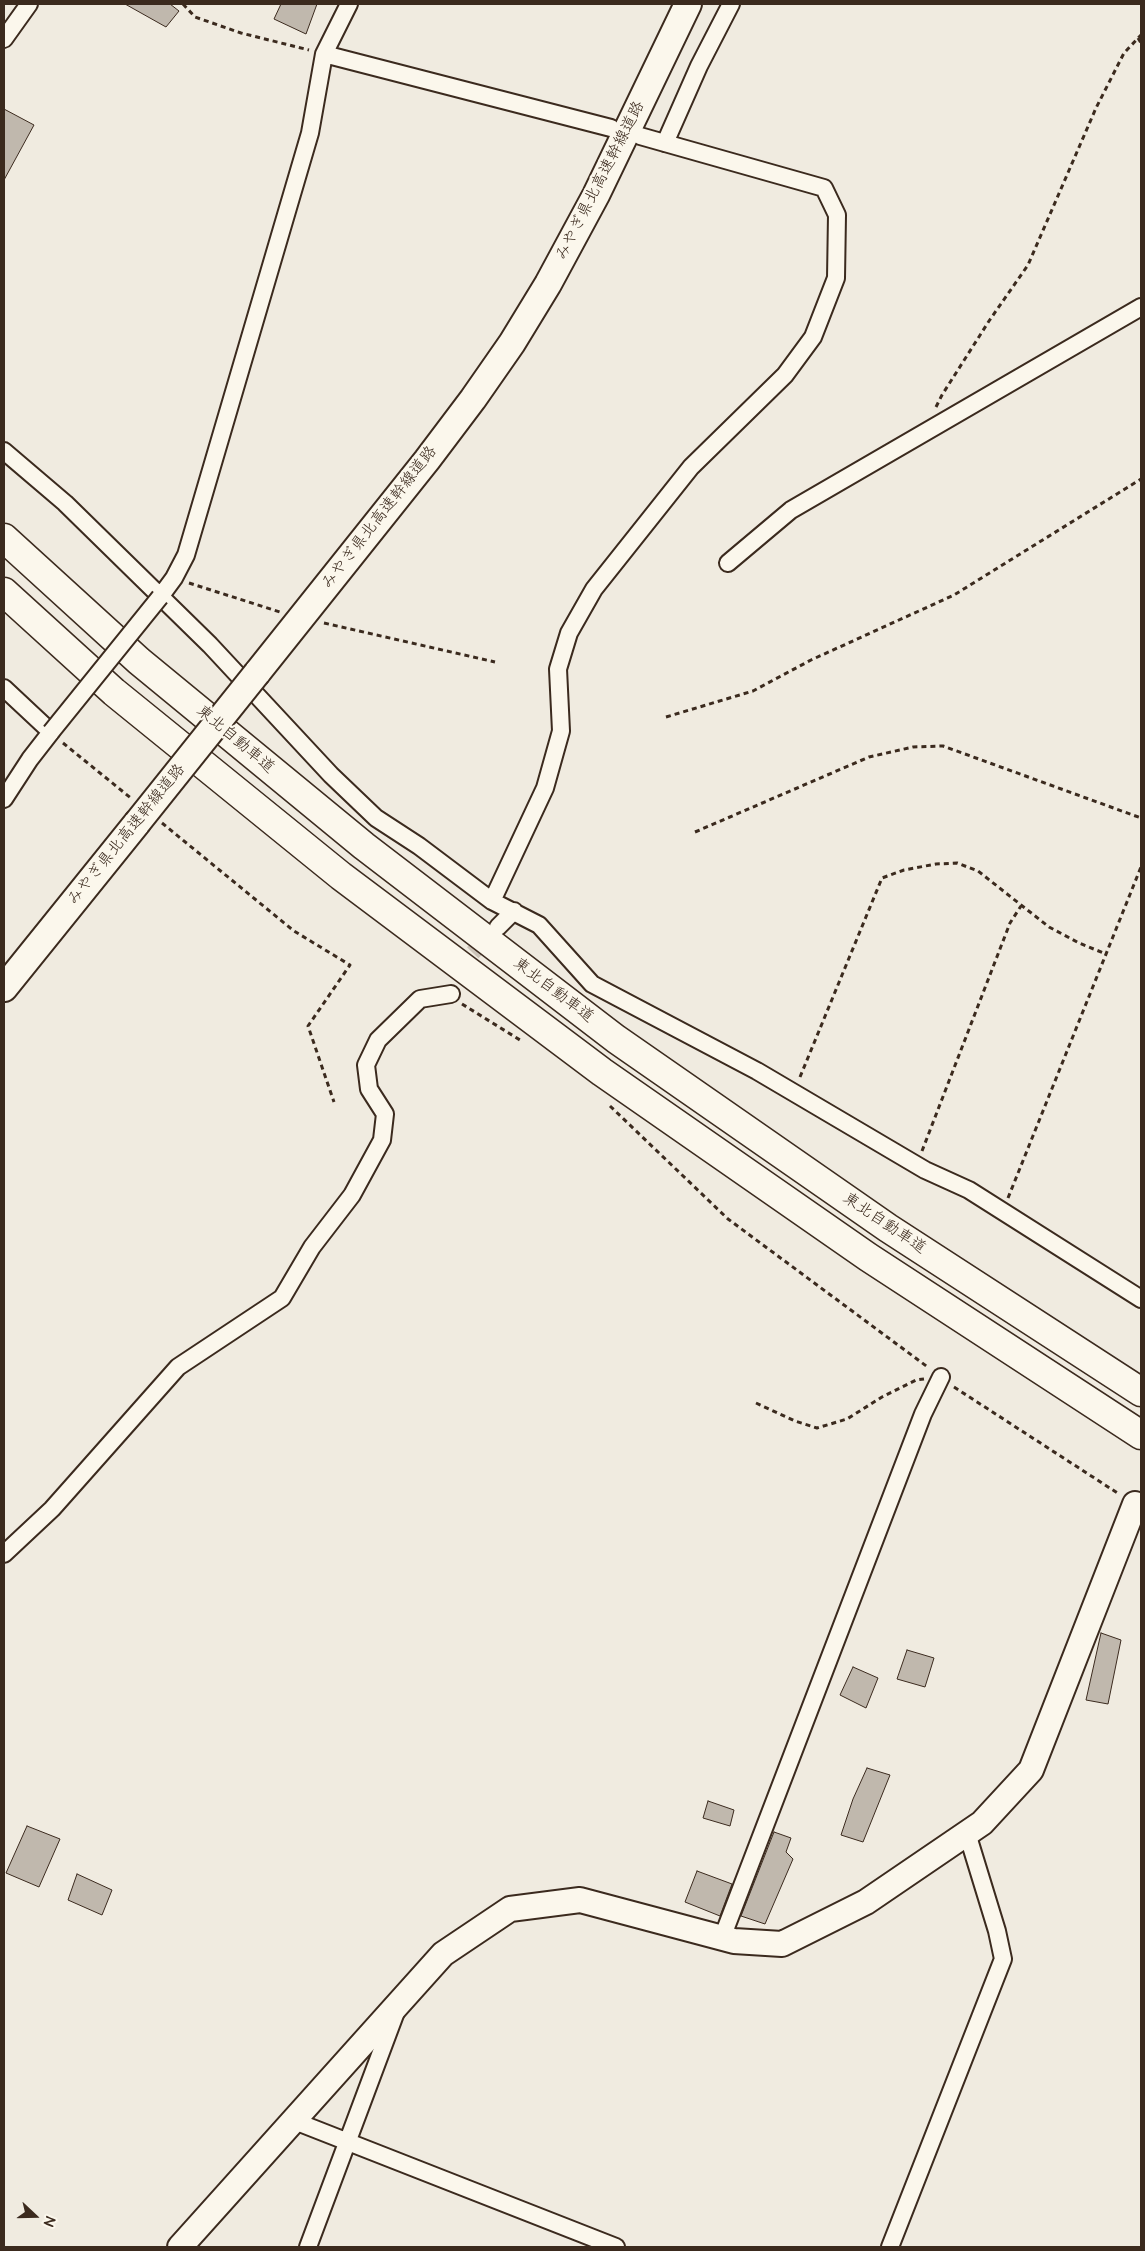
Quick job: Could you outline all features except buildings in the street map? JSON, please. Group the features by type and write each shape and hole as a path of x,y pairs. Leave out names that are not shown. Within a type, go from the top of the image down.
{"highway":[{"name":"東北自動車道","path":"4,538 139,661 356,840 616,1039 888,1228 1141,1392"},
{"path":"4,592 114,692 341,876 602,1072 868,1257 1141,1435"}],"main road":[{"name":"みやぎ県北高速幹線道路","path":"4,988 427,460 512,343 548,284 596,195 688,4"}],"street":[{"path":"4,39 29,4"},
{"path":"4,799 30,759 160,597 174,578 186,555 307,143 324,54 349,4"},
{"path":"665,143 699,66 730,4"},
{"path":"324,54 611,128"},
{"path":"492,901 548,778 561,732 558,669 568,633 594,589 691,467 785,375 813,337 836,278 838,215 824,188 640,136"},
{"path":"728,563 791,510 1141,307"},
{"path":"4,451 65,504 210,645 331,775 376,818 419,846 492,901 539,925 592,984 757,1072 916,1165 970,1190 1141,1299"},
{"path":"4,688 51,732"},
{"path":"498,927 514,911"},
{"path":"4,1554 52,1509 178,1367 282,1298 312,1246 352,1195 382,1140 385,1114 369,1089 366,1066 378,1040 420,999 451,994"},
{"path":"722,1938 923,1414 941,1377"},
{"path":"180,2247 443,1954 510,1909 580,1900 734,1941 782,1944 866,1902 982,1823 1031,1770 1140,1499"},
{"path":"890,2247 1003,1959 998,1931 966,1833"},
{"path":"308,2247 399,2003"},
{"path":"292,2120 616,2247"}],"path":[{"path":"183,4 195,17 241,33 324,54"},
{"path":"1140,37 1141,43"},
{"path":"926,432 942,395 989,321 1028,265 1096,108 1124,53 1140,37"},
{"path":"666,717 753,691 811,660 954,595 1141,479"},
{"path":"174,578 280,612"},
{"path":"323,623 495,662"},
{"path":"51,732 144,815 294,931 350,965 308,1026 334,1102"},
{"path":"695,832 869,757 913,747 943,746 1141,818"},
{"path":"794,1093 882,878 904,870 936,864 957,863 978,871 1049,928 1106,954"},
{"path":"1002,1211 1141,867"},
{"path":"916,1165 1010,923 1021,906"},
{"path":"451,994 462,1005 520,1040"},
{"path":"603,1100 667,1158 728,1219 941,1377 1140,1499"},
{"path":"756,1403 795,1421 817,1428 847,1419 882,1397 916,1380 941,1377"}],"tunnel":[{"path":"456,970 491,934"}]}
